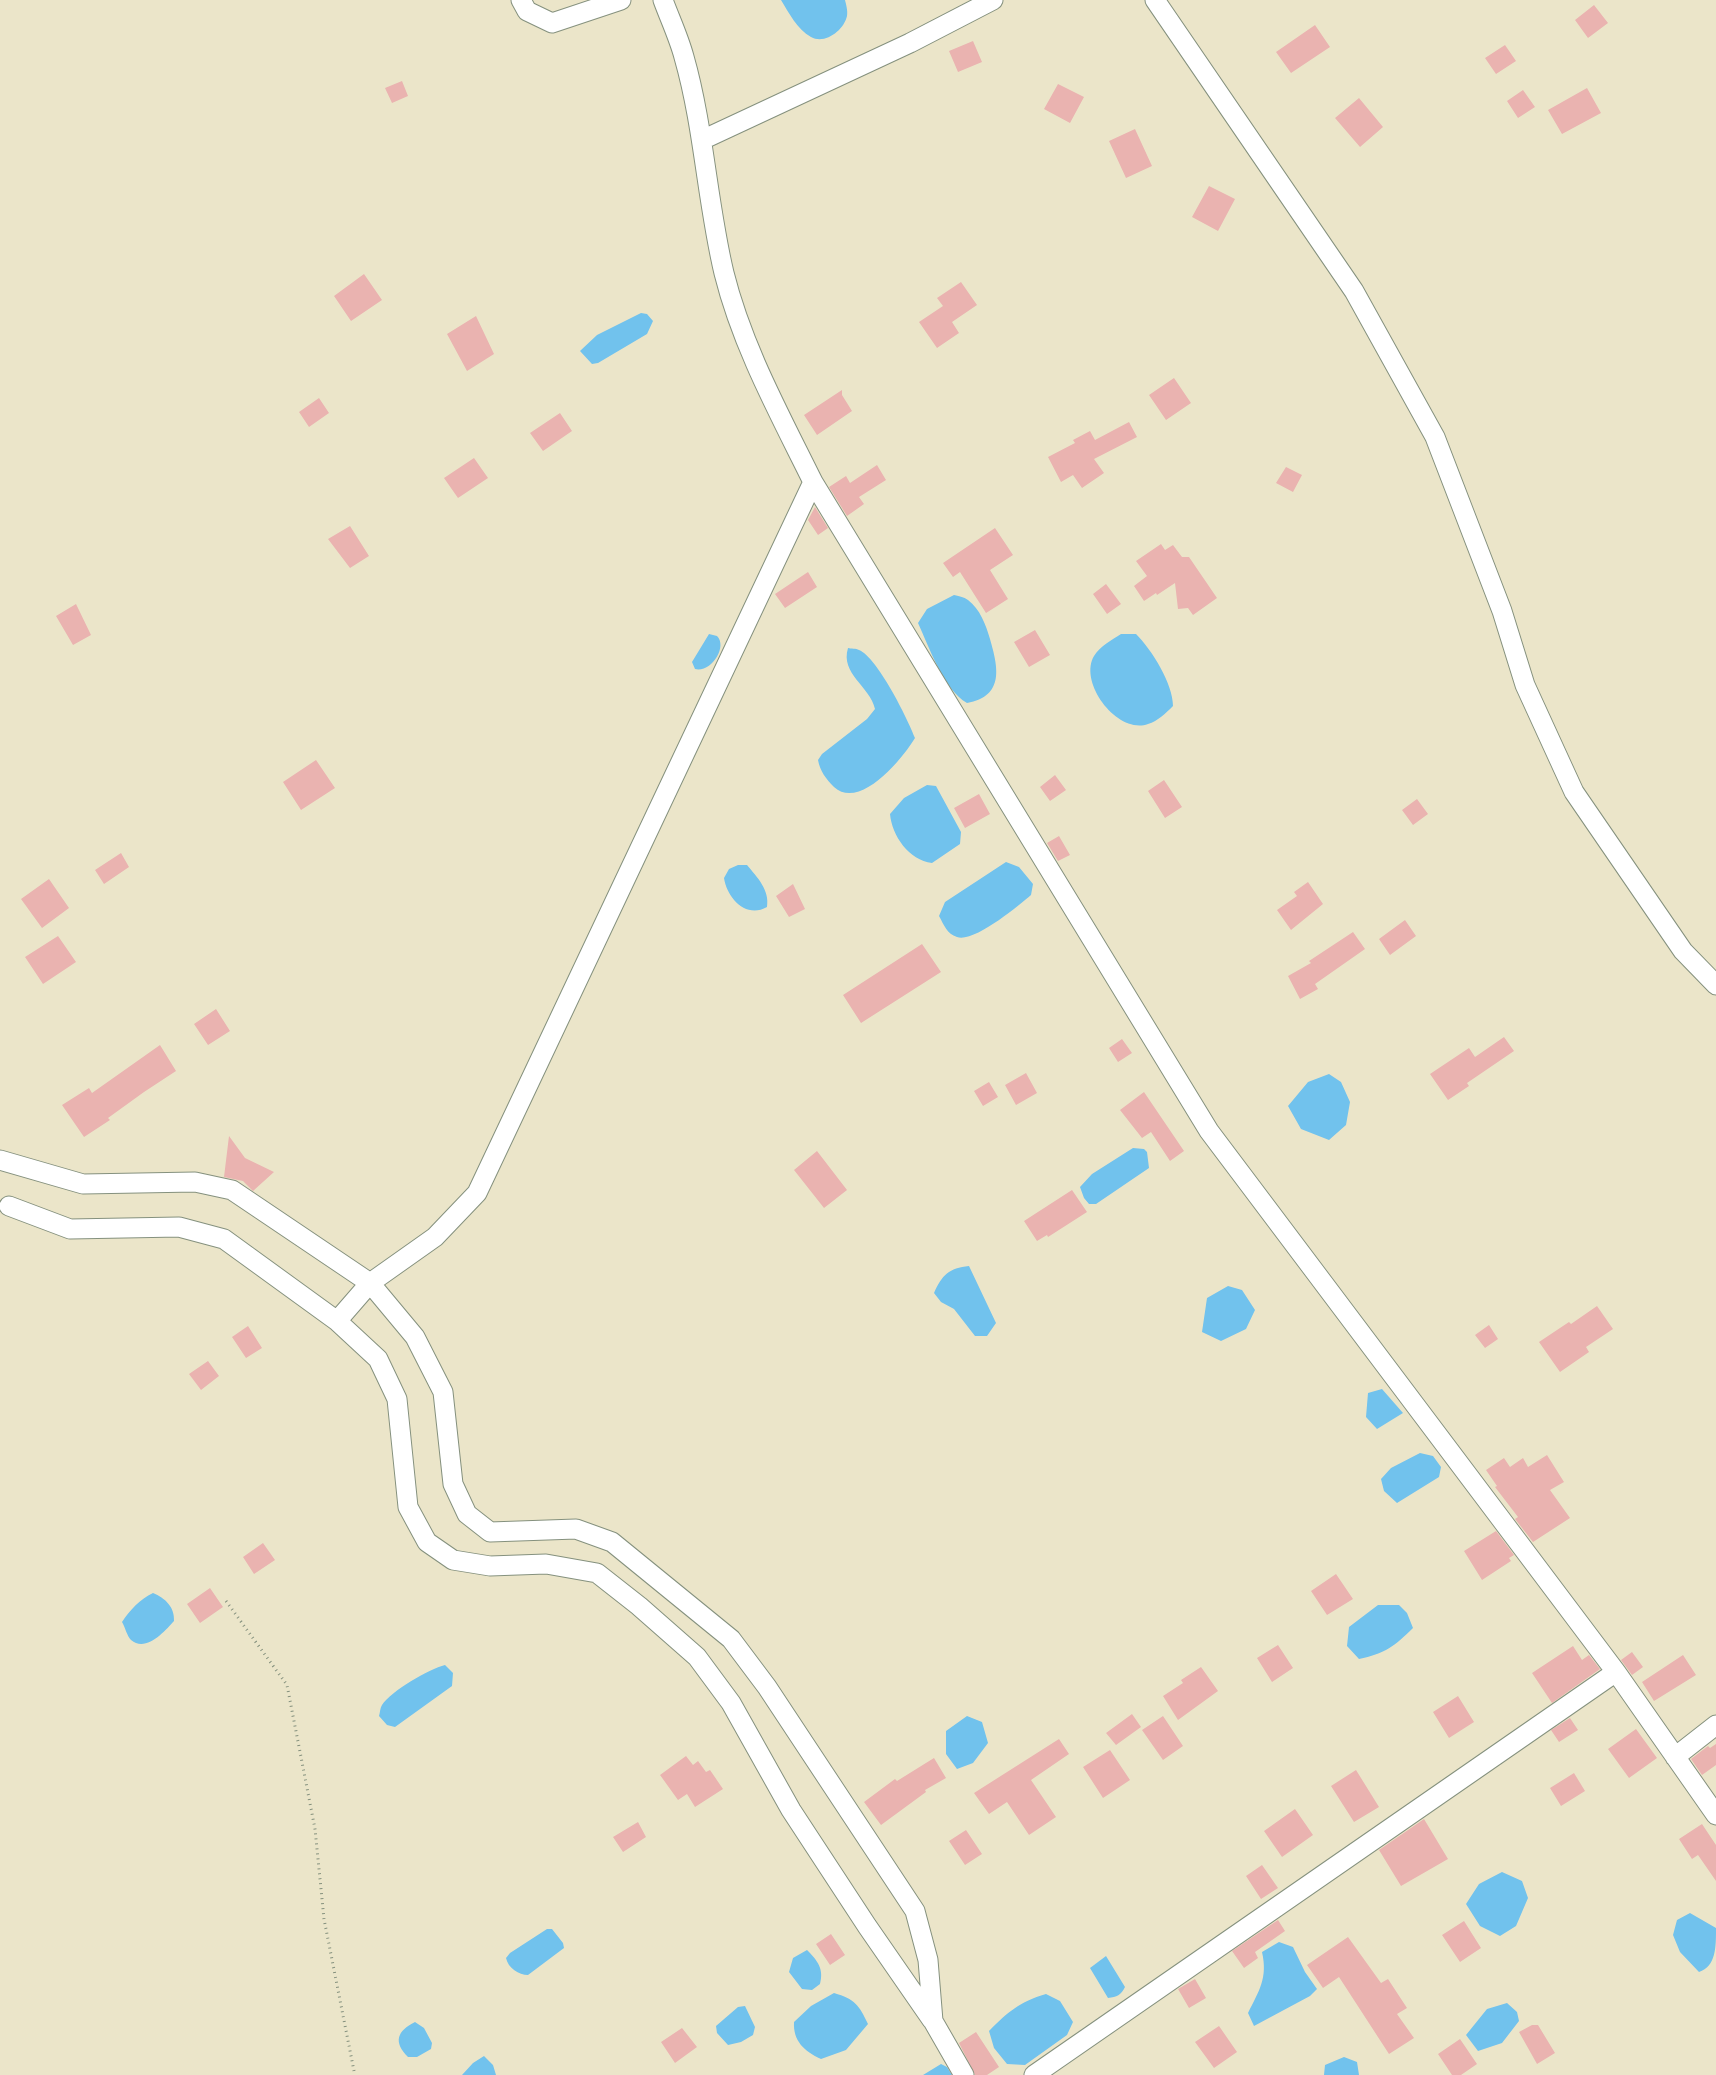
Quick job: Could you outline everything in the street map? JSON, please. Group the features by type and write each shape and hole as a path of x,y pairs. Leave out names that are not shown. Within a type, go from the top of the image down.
{"street":[{"path":"521,0 527,11 552,23 621,0"},
{"path":"664,0 684,57 702,140 724,273 744,332 767,388 813,482 1209,1131 1616,1672 1716,1815"},
{"path":"702,140 910,43 993,0"},
{"path":"1156,0 1354,291 1435,437 1502,611 1525,685 1574,792 1683,951 1716,985"},
{"path":"336,1321 370,1283 435,1238 477,1193 813,482"},
{"path":"0,1160 83,1184 195,1182 232,1190 370,1283 415,1337 443,1392 453,1484 467,1514 490,1532 576,1529 612,1542 731,1639 767,1686 915,1911 928,1960 933,2021"},
{"path":"9,1206 70,1229 179,1227 224,1239 336,1321 378,1359 397,1399 408,1507 427,1542 453,1560 490,1566 546,1564 597,1573 639,1606 697,1657 731,1703 796,1819 933,2021 964,2075"},
{"path":"1034,2075 1616,1672"},
{"path":"1675,1758 1716,1725"}],"path":[{"path":"226,1601 287,1685 315,1829 324,1920 354,2071"}],"water":[{"path":"781,0 845,0 847,16 842,26 833,35 828,38 816,39 806,34 797,25"},
{"path":"641,313 647,314 653,321 647,334 598,363 592,364 580,351 597,335"},
{"path":"954,595 968,600 979,613 988,634 995,660 996,679 993,687 988,694 967,703 959,697 944,678 918,623 927,609"},
{"path":"709,634 717,636 720,641 719,652 707,667 695,669 692,662"},
{"path":"1121,634 1136,634 1155,658 1166,678 1173,706 1152,723 1136,725 1125,722 1104,704 1091,680 1090,667 1094,656 1103,646"},
{"path":"848,648 859,650 866,655 883,676 906,717 915,738 891,769 880,779 856,792 844,793 828,781 818,760 822,754 867,719 875,709 868,693 848,665"},
{"path":"927,785 936,786 961,832 960,844 932,863 916,857 903,846 894,831 890,814 904,798"},
{"path":"1006,862 1019,867 1033,884 1031,895 996,922 974,935 957,937 951,934 939,916 945,902"},
{"path":"738,865 747,865 759,879 767,895 767,907 752,910 745,908 733,899 724,878 729,869"},
{"path":"1329,1074 1341,1082 1350,1102 1346,1125 1329,1140 1301,1129 1288,1106 1308,1082"},
{"path":"1133,1148 1144,1149 1147,1152 1149,1168 1096,1204 1089,1204 1084,1198 1080,1187 1092,1174"},
{"path":"969,1266 996,1323 987,1336 975,1336 954,1309 941,1302 934,1293 943,1277 951,1271"},
{"path":"1228,1286 1242,1290 1255,1310 1246,1329 1221,1341 1202,1332 1207,1298"},
{"path":"1382,1389 1403,1413 1377,1429 1366,1417 1368,1393"},
{"path":"1420,1453 1433,1456 1441,1467 1439,1477 1397,1503 1384,1491 1381,1479 1391,1468"},
{"path":"153,1593 171,1607 174,1621 155,1639 143,1644 137,1643 131,1640 122,1622 136,1605"},
{"path":"1378,1605 1399,1605 1407,1613 1413,1628 1389,1648 1375,1655 1359,1659 1347,1646 1349,1627"},
{"path":"445,1665 453,1673 452,1686 395,1727 387,1725 379,1716 381,1706 387,1699 411,1681"},
{"path":"967,1716 982,1722 988,1743 973,1763 957,1769 946,1754 946,1731"},
{"path":"1502,1872 1522,1881 1528,1898 1516,1926 1500,1936 1480,1926 1466,1904 1479,1884"},
{"path":"1690,1913 1716,1928 1715,1949 1712,1961 1705,1969 1699,1972 1680,1952 1673,1935 1677,1920"},
{"path":"547,1929 552,1929 563,1943 564,1948 528,1975 511,1968 506,1958 510,1953"},
{"path":"1279,1942 1293,1947 1305,1972 1317,1989 1310,1996 1254,2026 1248,2013 1259,1991 1263,1977 1264,1961 1262,1952"},
{"path":"807,1950 821,1970 820,1984 812,1990 802,1989 789,1972 793,1958"},
{"path":"1106,1956 1125,1987 1118,1995 1108,1998 1090,1968"},
{"path":"834,1993 852,2000 862,2012 868,2024 846,2050 821,2059 809,2053 801,2045 795,2035 794,2022 811,2006"},
{"path":"1046,1994 1060,2001 1073,2022 1067,2035 1025,2065 1007,2064 994,2048 989,2031 1014,2008 1028,2000"},
{"path":"1507,2003 1517,2012 1519,2021 1502,2043 1478,2051 1466,2035 1487,2009"},
{"path":"745,2006 755,2027 753,2035 741,2042 728,2045 717,2033 716,2026 738,2007"},
{"path":"415,2022 424,2028 432,2043 431,2049 417,2057 408,2057 400,2046 399,2037 404,2029"},
{"path":"484,2056 493,2065 496,2075 462,2075 473,2063"},
{"path":"1344,2057 1357,2062 1359,2075 1324,2075 1325,2065"},
{"path":"941,2064 947,2067 952,2075 923,2075"}],"building":[{"path":"1594,5 1608,23 1588,38 1575,20"},
{"path":"1315,25 1330,47 1291,73 1276,52"},
{"path":"973,41 982,62 958,72 949,51"},
{"path":"1505,45 1516,61 1496,74 1485,58"},
{"path":"402,81 408,96 392,103 385,88"},
{"path":"1058,84 1084,97 1070,123 1044,109"},
{"path":"1587,88 1601,113 1562,134 1548,110"},
{"path":"1523,90 1535,107 1518,118 1507,101"},
{"path":"1359,98 1383,127 1360,147 1335,118"},
{"path":"1135,129 1152,166 1126,178 1109,141"},
{"path":"1209,186 1235,199 1218,231 1192,217"},
{"path":"364,274 382,300 351,321 334,296"},
{"path":"961,282 977,305 952,322 959,333 937,348 919,322 943,306 937,298"},
{"path":"476,316 494,354 467,371 447,334"},
{"path":"1174,378 1191,403 1166,420 1149,395"},
{"path":"842,390 842,395 852,411 817,435 804,415"},
{"path":"319,398 329,413 309,427 299,412"},
{"path":"560,413 572,431 543,451 530,433"},
{"path":"1129,422 1137,437 1094,459 1104,473 1082,488 1073,475 1061,482 1048,457 1075,443 1073,440 1090,431 1095,440"},
{"path":"474,458 488,478 458,498 444,478"},
{"path":"877,465 886,480 859,497 864,504 847,516 829,487 846,476 850,483"},
{"path":"1286,467 1302,475 1293,492 1276,483"},
{"path":"815,507 828,528 818,535 808,520"},
{"path":"350,526 369,556 350,568 328,539"},
{"path":"995,528 1013,555 990,570 1008,599 986,613 960,572 953,577 943,563"},
{"path":"1161,544 1165,550 1173,545 1182,557 1189,557 1217,598 1193,615 1188,608 1178,609 1175,583 1144,601 1134,586 1147,576 1136,561"},
{"path":"808,572 817,587 785,608 775,594"},
{"path":"1106,584 1121,604 1107,614 1093,594"},
{"path":"76,604 91,635 73,645 56,616"},
{"path":"1035,630 1050,655 1029,667 1014,642"},
{"path":"316,760 335,788 301,810 283,782"},
{"path":"1055,775 1066,790 1050,801 1040,787"},
{"path":"1164,780 1182,807 1165,818 1148,791"},
{"path":"979,794 990,814 965,828 954,808"},
{"path":"1417,799 1428,814 1413,825 1402,810"},
{"path":"1059,836 1070,855 1058,861 1047,843"},
{"path":"121,853 129,867 104,884 95,870"},
{"path":"49,879 69,908 42,928 21,899"},
{"path":"1308,882 1323,904 1291,930 1277,910 1297,896 1294,892"},
{"path":"793,884 805,909 789,917 776,896"},
{"path":"1405,920 1416,936 1390,955 1379,939"},
{"path":"1353,932 1365,949 1315,984 1318,989 1300,999 1288,976 1311,963 1309,961"},
{"path":"58,936 76,962 43,984 25,957"},
{"path":"922,944 941,972 861,1023 843,995"},
{"path":"216,1009 230,1031 208,1045 194,1024"},
{"path":"1504,1037 1514,1051 1467,1083 1469,1086 1448,1100 1430,1074 1469,1048 1475,1057"},
{"path":"1122,1039 1132,1053 1118,1062 1109,1048"},
{"path":"160,1045 176,1071 144,1092 108,1118 110,1120 84,1137 62,1105 89,1088 92,1093"},
{"path":"1026,1073 1037,1093 1016,1105 1005,1085"},
{"path":"989,1082 998,1097 983,1106 974,1091"},
{"path":"1144,1092 1184,1151 1170,1161 1151,1132 1142,1138 1120,1110"},
{"path":"229,1136 245,1158 274,1172 253,1191 243,1181 224,1177"},
{"path":"817,1151 847,1190 824,1208 794,1170"},
{"path":"1072,1190 1087,1212 1048,1237 1047,1235 1037,1241 1024,1221"},
{"path":"1597,1306 1613,1329 1586,1347 1589,1352 1560,1372 1539,1342 1569,1322 1571,1324"},
{"path":"1489,1325 1498,1339 1485,1348 1475,1335"},
{"path":"248,1326 262,1348 246,1358 232,1337"},
{"path":"208,1361 219,1376 201,1390 189,1374"},
{"path":"1547,1455 1564,1482 1550,1490 1570,1518 1533,1542 1515,1519 1518,1517 1495,1487 1497,1486 1486,1470 1504,1458 1510,1467 1523,1458 1528,1467"},
{"path":"1496,1531 1514,1555 1509,1558 1511,1561 1482,1580 1464,1551"},
{"path":"263,1543 275,1560 254,1574 243,1557"},
{"path":"1336,1574 1353,1599 1327,1615 1311,1591"},
{"path":"210,1588 223,1607 200,1623 187,1604"},
{"path":"1278,1645 1293,1668 1272,1682 1257,1658"},
{"path":"1573,1646 1582,1660 1589,1655 1600,1669 1552,1703 1532,1673"},
{"path":"1632,1652 1643,1667 1632,1675 1621,1660"},
{"path":"1683,1655 1696,1675 1654,1701 1642,1682"},
{"path":"1201,1667 1218,1691 1178,1720 1163,1696 1183,1683 1181,1680"},
{"path":"1458,1696 1474,1722 1449,1738 1433,1712"},
{"path":"1132,1714 1141,1727 1116,1745 1106,1733"},
{"path":"1163,1716 1183,1746 1163,1760 1142,1730"},
{"path":"1570,1718 1578,1730 1559,1742 1551,1730"},
{"path":"1636,1729 1657,1758 1629,1778 1608,1749"},
{"path":"1059,1739 1069,1754 1031,1780 1056,1817 1029,1835 1007,1802 989,1814 974,1793"},
{"path":"1716,1744 1716,1765 1702,1775 1691,1759 1708,1746 1710,1748"},
{"path":"1110,1750 1130,1780 1103,1798 1083,1767"},
{"path":"686,1756 693,1765 698,1761 706,1772 710,1770 723,1789 695,1807 687,1794 678,1800 660,1775"},
{"path":"934,1758 946,1778 925,1790 926,1792 881,1825 864,1802 895,1779 897,1781"},
{"path":"1356,1770 1379,1807 1354,1822 1331,1786"},
{"path":"1574,1773 1585,1791 1561,1806 1550,1788"},
{"path":"1295,1809 1313,1835 1282,1857 1264,1831"},
{"path":"1424,1819 1448,1859 1401,1886 1379,1850"},
{"path":"638,1822 646,1837 623,1852 613,1837"},
{"path":"1702,1824 1716,1845 1716,1881 1698,1855 1692,1859 1679,1839"},
{"path":"966,1830 982,1854 965,1865 949,1841"},
{"path":"1262,1865 1278,1888 1261,1899 1246,1876"},
{"path":"1278,1920 1285,1931 1255,1952 1258,1958 1244,1968 1232,1951"},
{"path":"1464,1921 1481,1948 1460,1962 1442,1935"},
{"path":"831,1934 845,1955 830,1965 816,1944"},
{"path":"1348,1937 1381,1983 1388,1979 1407,2008 1397,2014 1414,2038 1389,2054 1339,1977 1323,1988 1307,1965"},
{"path":"1195,1979 1206,1998 1189,2008 1178,1989"},
{"path":"1532,2025 1538,2025 1555,2053 1537,2064 1519,2032"},
{"path":"1219,2026 1237,2052 1214,2068 1195,2042"},
{"path":"682,2028 697,2047 675,2063 661,2042"},
{"path":"976,2032 999,2067 987,2075 975,2075 959,2043"},
{"path":"1460,2039 1477,2064 1461,2075 1452,2075 1438,2054"}]}
